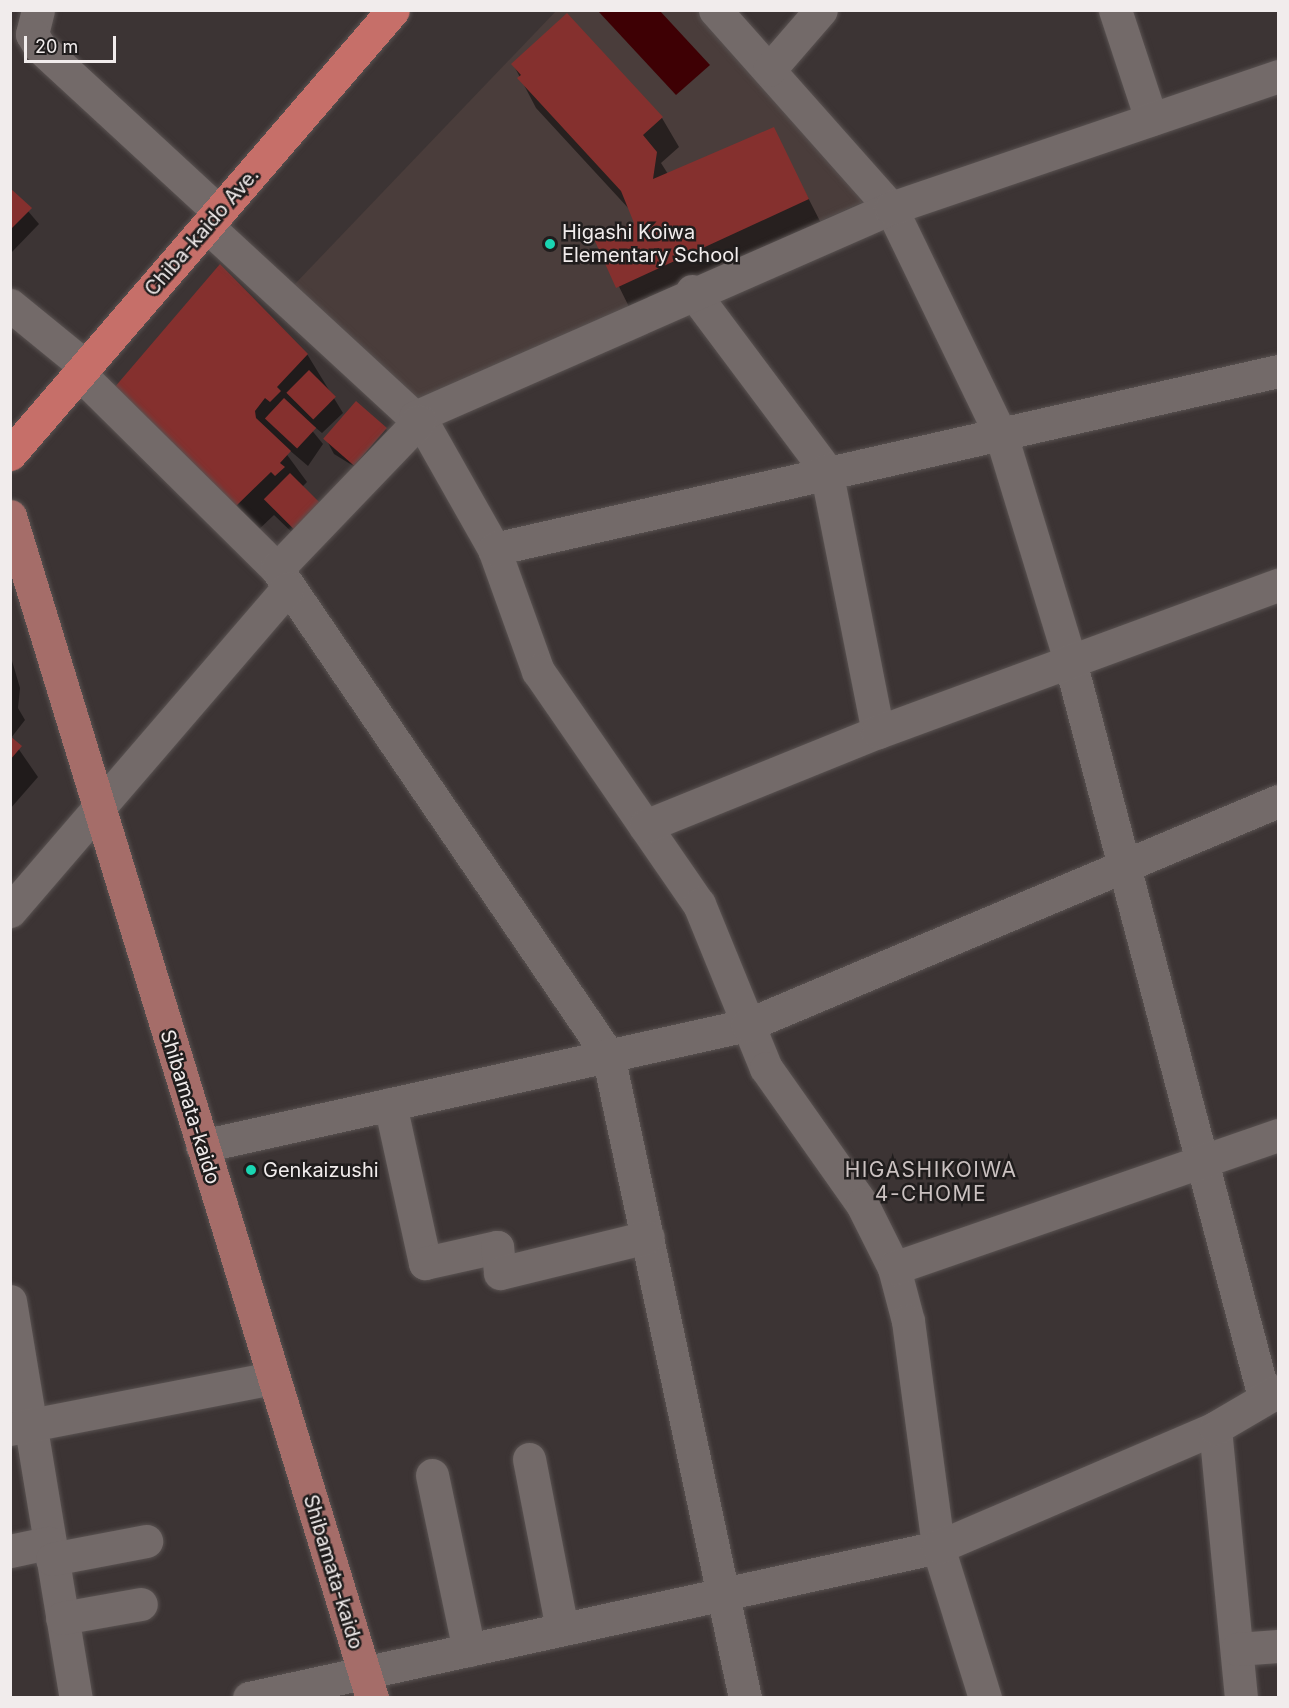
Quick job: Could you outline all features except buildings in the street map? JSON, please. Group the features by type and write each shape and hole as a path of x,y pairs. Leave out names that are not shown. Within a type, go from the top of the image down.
{"highway":[{"name":"Chiba-kaido Ave.","path":"10,454 393,10"}],"main road":[{"name":"Shibamata-kaido","path":"10,516 369,1686"}],"street":[{"path":"38,10 32,34 39,46 417,419 494,549 538,671 699,904 766,1068 862,1204 894,1268 908,1321 938,1547 985,1698"},
{"path":"249,1698 369,1686 469,1650 724,1592 938,1547 1215,1428 1271,1394 1202,1161 1122,867 1070,661 1002,438 891,208 715,10"},
{"path":"769,70 821,10"},
{"path":"1115,10 1151,119"},
{"path":"10,911 100,809 282,579 417,419 692,291 891,208 1278,76"},
{"path":"692,291 826,470 878,732"},
{"path":"10,305 83,371 282,579 608,1055 745,1698"},
{"path":"494,549 826,470 1002,438 1278,371"},
{"path":"645,826 878,732 1278,585"},
{"path":"202,1146 747,1025 1278,801"},
{"path":"390,1104 425,1263 497,1247 500,1273 648,1237"},
{"path":"894,1268 1278,1135"},
{"path":"10,1301 20,1427 50,1551 76,1698"},
{"path":"20,1427 273,1378"},
{"path":"1215,1428 1241,1698"},
{"path":"529,1459 562,1629"},
{"path":"432,1475 469,1650"},
{"path":"10,1551 50,1551 146,1541"},
{"path":"62,1618 141,1604"},
{"path":"1237,1649 1278,1646"}],"shaded area":[{"name":"Higashi Koiwa Elementary School","path":"556,11 698,11 862,190 861,203 422,399 408,394 293,286"},
{"path":"598,11 660,11 710,65 676,95"}],"place":[{"name":"Higashi Koiwa Elementary School","path":"550,244"},
{"name":"Genkaizushi","path":"251,1170"}],"district":[{"name":"HIGASHIKOIWA 4-CHOME","path":"931,1182"}]}
